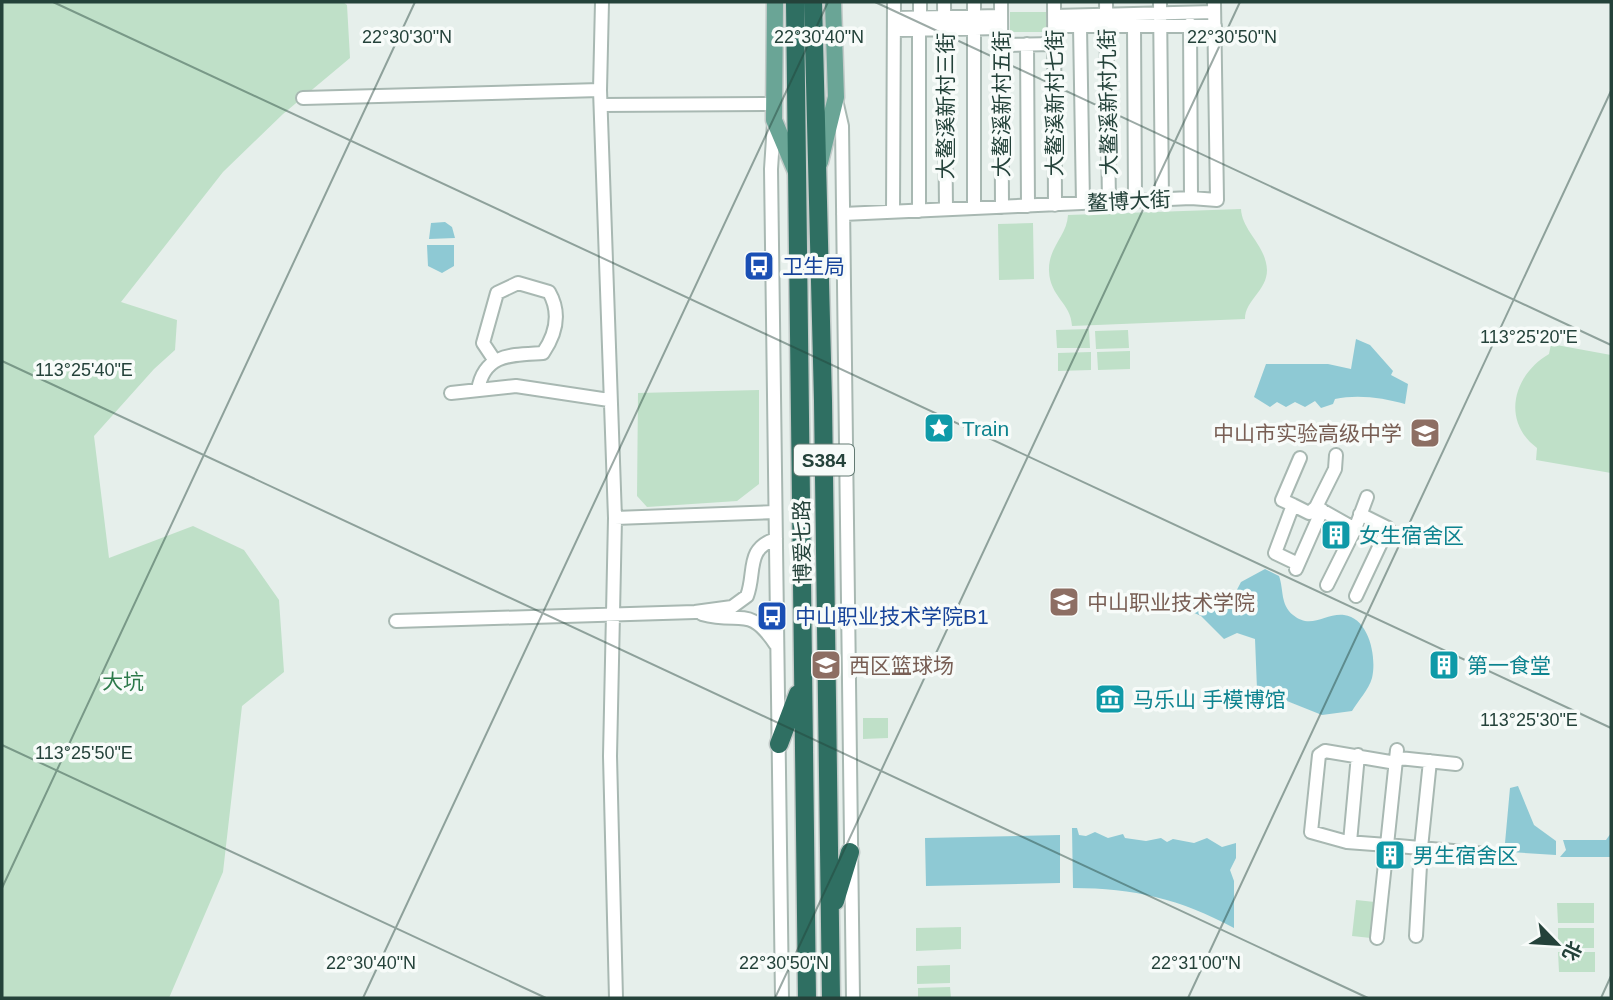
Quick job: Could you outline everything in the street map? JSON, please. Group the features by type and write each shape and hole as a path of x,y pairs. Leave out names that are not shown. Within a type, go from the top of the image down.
{"highway":[{"name":"博爱七路","path":"795,2 807,998"},
{"name":"博爱七路","path":"813,2 831,998"},
{"path":"779,744 802,684"},
{"path":"830,918 850,852"}],"main road":[{"path":"775,2 774,112 796,172"},
{"path":"817,174 836,97 833,2"}],"street":[{"path":"602,2 600,90 615,518 610,756 616,998"},
{"path":"893,212 894,2"},
{"path":"919,211 920,2"},
{"name":"大鳌溪新村三街","path":"944,2 946,209"},
{"name":"大鳌溪新村五街","path":"974,2 974,208"},
{"name":"大鳌溪新村五街","path":"1001,2 1002,207"},
{"name":"大鳌溪新村七街","path":"1054,2 1055,205"},
{"path":"1054,21 1079,14 1189,13 1214,7"},
{"name":"鳌博大街","path":"843,214 1191,198 1217,200 1214,7"},
{"path":"1133,13 1135,201"},
{"path":"1161,13 1162,200"},
{"path":"1189,13 1215,26"},
{"path":"1189,13 1191,198"},
{"path":"1079,14 1083,203"},
{"name":"大鳌溪新村九街","path":"1106,14 1109,202"},
{"path":"894,24 1000,22"},
{"path":"1027,44 1028,206"},
{"path":"1001,45 1054,44"},
{"path":"303,99 600,90"},
{"path":"836,97 842,126 853,998"},
{"path":"601,105 774,112 771,169 782,998"},
{"path":"478,390 481,375 495,361 510,355 543,353 554,335 556,304 549,292 518,283 497,293 483,343 495,361"},
{"path":"451,393 516,386 609,400"},
{"path":"1293,505 1275,553 1297,567 1335,469 1336,455"},
{"path":"1300,458 1282,500 1309,513 1319,509"},
{"path":"1327,585 1355,529 1367,497"},
{"path":"1319,509 1355,529"},
{"path":"615,518 775,512"},
{"path":"1356,596 1388,528 1360,514"},
{"path":"396,621 695,612 732,607 743,601 750,589 755,553 767,541 776,538"},
{"path":"695,612 713,617 753,620 765,629 777,648"},
{"path":"1456,764 1325,751 1319,755 1311,832 1350,842 1486,855"},
{"path":"1350,842 1357,755"},
{"path":"1377,939 1396,756"},
{"path":"1416,936 1430,761"}],"green space":[{"name":"大坑","path":"2,2 343,2 347,5 350,58 283,114 223,172 121,302 177,320 175,350 154,369 94,436 109,558 193,526 244,550 279,600 284,672 242,706 223,872 169,998 2,998"},
{"path":"1010,12 1046,12 1046,32 1010,32"},
{"path":"1241,209 1245,224 1263,253 1267,270 1264,284 1248,306 1245,319 1072,326 1068,311 1050,280 1049,271 1051,255 1068,215"},
{"path":"1033,223 1034,279 999,280 998,224"},
{"path":"1089,329 1090,348 1057,348 1056,330"},
{"path":"1128,330 1129,348 1096,349 1095,331"},
{"path":"1551,344 1611,355 1611,473 1536,460 1537,448 1519,425 1515,412 1520,386 1527,374 1549,354"},
{"path":"1130,351 1130,369 1098,370 1097,352"},
{"path":"1091,352 1091,370 1058,371 1058,353"},
{"path":"759,390 759,484 737,501 647,507 637,496 638,393"},
{"path":"863,718 888,718 888,738 863,739"},
{"path":"1356,900 1375,902 1371,938 1352,936"},
{"path":"1557,903 1594,903 1594,923 1558,923"},
{"path":"961,927 961,949 916,951 916,928"},
{"path":"1558,928 1594,928 1594,948 1558,948"},
{"path":"1558,952 1595,952 1595,972 1559,972"},
{"path":"950,965 950,983 917,984 917,966"},
{"path":"950,987 951,998 918,998 918,988"}],"water":[{"path":"445,222 452,227 455,238 429,239 431,223"},
{"path":"427,245 454,245 454,266 442,273 428,266"},
{"path":"1356,339 1370,345 1393,371 1391,375 1408,384 1405,404 1380,398 1353,397 1335,399 1333,404 1321,408 1315,401 1305,407 1295,402 1286,407 1277,402 1270,407 1254,397 1266,364 1328,364 1351,369"},
{"path":"1265,569 1279,576 1286,606 1293,615 1312,621 1344,615 1360,623 1365,631 1372,650 1372,678 1352,711 1322,715 1257,689 1255,639 1237,633 1224,639 1201,616 1168,601 1229,605 1241,582"},
{"path":"1518,786 1534,825 1556,841 1556,855 1510,852 1505,843 1510,788"},
{"path":"1072,828 1077,828 1079,835 1086,836 1095,832 1108,838 1123,834 1125,838 1146,841 1161,838 1167,842 1173,839 1194,843 1207,838 1222,847 1236,843 1236,858 1230,870 1234,881 1234,928 1195,910 1156,897 1116,890 1073,888"},
{"path":"1611,833 1611,857 1560,857 1566,850 1563,840 1606,840"},
{"path":"1060,835 1060,883 926,886 925,838"}],"place":[{"name":"卫生局","path":"759,266"},
{"name":"Train","path":"939,428"},
{"name":"中山市实验高级中学","path":"1425,433"},
{"name":"女生宿舍区","path":"1336,535"},
{"name":"中山职业技术学院","path":"1064,602"},
{"name":"中山职业技术学院B1","path":"772,616"},
{"name":"西区篮球场","path":"826,665"},
{"name":"第一食堂","path":"1444,665"},
{"name":"马乐山 手模博馆","path":"1110,699"},
{"name":"男生宿舍区","path":"1390,855"}]}
